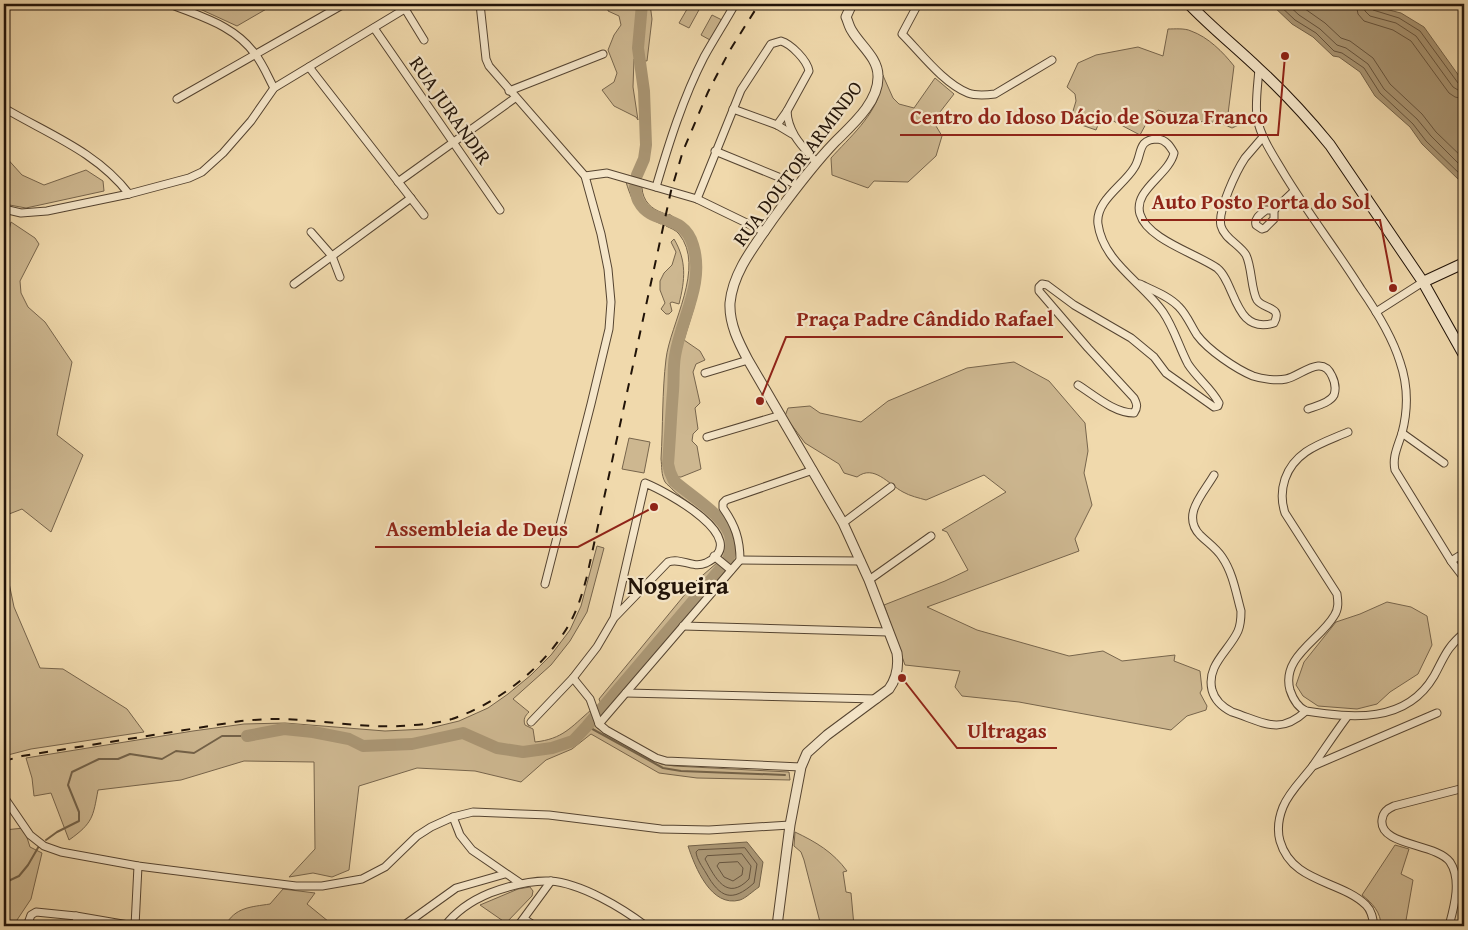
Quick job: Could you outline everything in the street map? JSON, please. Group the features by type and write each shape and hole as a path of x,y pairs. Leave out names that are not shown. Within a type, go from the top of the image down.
{"main road":[{"path":"1189,4 1209,25 1259,68 1297,106 1330,145 1423,282 1464,355"},
{"path":"1423,282 1464,263"}],"street":[{"path":"170,4 218,23 230,30 256,54 274,88"},
{"path":"177,99 344,4"},
{"path":"4,209 21,213 36,212 129,194 189,178 202,172 223,153 251,121 274,88 374,28 403,6 413,4"},
{"path":"480,4 486,59 489,66 585,176 601,234 608,269 609,329 545,584"},
{"path":"656,187 669,143 685,100 703,58 734,4"},
{"name":"RUA DOUTOR ARMINDO","path":"777,926 790,825 801,767 807,753 815,744 889,689 898,672 899,664 897,653 861,561 843,523 748,360 733,327 730,303 739,272 765,232 816,162 857,119 876,91 878,76 876,66 852,31 846,17 852,4"},
{"path":"918,4 902,34 949,82 969,94 986,96 995,94 1052,60"},
{"path":"403,6 424,40"},
{"name":"RUA JURANDIR","path":"374,28 500,210"},
{"path":"697,199 715,151 748,78 771,44 781,41 791,46 806,63 809,71 777,125"},
{"path":"510,91 604,54"},
{"path":"309,67 424,215"},
{"path":"1259,68 1257,118 1263,137 1294,190 1339,253 1393,343 1404,376 1406,393 1405,416 1395,455 1395,470 1450,561 1464,578"},
{"path":"398,182 515,98"},
{"path":"4,108 84,152 112,175 129,194"},
{"path":"733,109 777,125 792,134 816,162"},
{"path":"787,111 792,134"},
{"path":"1078,385 1108,405 1126,413 1134,414 1137,409 1134,398 1088,348 1040,290 1039,287 1042,284 1047,285 1074,305 1130,338 1154,357 1166,374 1214,406 1218,406 1219,403 1216,396 1197,377 1189,365 1163,312 1110,253 1097,222 1105,202 1135,168 1143,144 1147,140 1162,140 1170,145 1174,153 1169,166 1142,196 1139,205 1142,218 1147,226 1163,238 1218,269 1224,277 1235,303 1244,315 1260,325 1274,323 1276,313 1273,309 1264,306 1257,300 1246,255 1221,226 1221,213 1238,170 1263,137"},
{"path":"715,151 798,185"},
{"path":"585,176 607,174 697,199 765,232"},
{"path":"1274,210 1294,190"},
{"path":"294,284 411,198"},
{"path":"310,232 332,256 340,277"},
{"path":"1135,281 1172,301 1179,307 1201,340 1228,361 1252,376 1284,379 1314,366 1328,370 1335,387 1334,394 1330,400 1308,410"},
{"path":"1376,312 1423,282"},
{"path":"705,373 748,360"},
{"path":"707,438 781,415"},
{"path":"1348,432 1302,453 1290,467 1283,486 1281,497 1285,513 1337,594 1338,601 1335,616 1293,664 1289,679 1291,694 1303,710 1347,716 1385,713 1406,704 1427,686 1434,676 1444,653 1464,633"},
{"path":"1402,433 1444,463"},
{"path":"740,560 739,537 730,518 722,508 723,503 726,500 813,470"},
{"path":"1214,475 1193,512 1192,524 1221,556 1230,570 1241,611 1237,632 1222,654 1212,674 1210,683 1215,698 1225,709 1278,726 1289,724 1303,710"},
{"path":"614,618 645,482 665,491 716,530 720,543 716,558"},
{"path":"843,523 892,487"},
{"path":"868,580 931,536"},
{"path":"1450,561 1464,553"},
{"path":"716,558 730,569"},
{"path":"530,722 573,678 597,647 614,618 668,562 674,560 692,565 700,565 716,558"},
{"path":"598,721 626,693 730,569 740,560 861,561"},
{"path":"683,626 888,632"},
{"path":"573,678 590,699 598,721 606,730 656,758 666,761 801,767"},
{"path":"626,693 877,699"},
{"path":"1312,766 1437,713"},
{"path":"1347,716 1289,797 1283,807 1279,828 1286,856 1301,870 1368,906 1374,926"},
{"path":"1449,926 1456,886 1455,875 1449,861 1436,852 1391,837 1382,828 1382,821 1387,809 1394,806 1464,788"},
{"path":"4,797 30,835 44,846 61,852 138,866 296,886 342,884 362,879 378,872 392,861 416,836 453,817 473,812 549,815 661,829 709,830 790,825"},
{"path":"453,817 460,835 472,850 520,883"},
{"path":"27,926 31,915 36,912 76,916 134,926 138,866"},
{"path":"404,926 456,888 505,874"},
{"path":"518,926 551,881"},
{"path":"445,926 460,910 478,898 520,883 551,881 581,890 610,902 646,926"},
{"path":"76,916 78,926"},
{"path":"524,920 535,926"}],"shaded area":[{"path":"189,4 275,4 237,26"},
{"path":"608,4 650,4 652,19 647,61 634,59 633,87 638,120 636,117 614,106 602,90 614,82 617,73 608,50 614,35 621,25 619,16 608,11"},
{"path":"690,4 700,8 689,28 679,23"},
{"path":"712,15 722,20 710,40 701,35"},
{"path":"1168,29 1186,29 1203,37 1220,50 1234,66 1228,114 1241,120 1241,124 1232,128 1213,122 1185,120 1158,110 1147,122 1140,135 1102,115 1096,130 1070,121 1076,101 1075,94 1067,87 1078,63 1096,55 1138,47 1163,56"},
{"path":"881,71 893,98 899,104 914,108 935,78 954,94 933,121 942,136 936,156 908,182 874,181 868,188 832,175 831,158 861,126 874,107 881,87"},
{"path":"4,155 22,175 44,185 86,170 103,181 104,191 26,208 4,204"},
{"path":"626,182 642,188 648,204 663,213 661,224 638,208 631,197"},
{"path":"669,214 689,230 699,249 700,275 698,289 684,340 700,351 705,360 696,364 693,372 700,403 695,408 698,429 693,434 692,441 697,446 701,469 678,477 730,524 735,535 736,549 730,565 720,557 723,545 721,535 716,526 709,518 667,484 662,473 666,359 684,296 689,263 686,247 679,234 666,226"},
{"path":"11,222 35,238 39,244 20,281 21,293 28,307 45,322 72,362 57,435 83,455 51,532 22,509 4,516 4,250"},
{"path":"674,239 683,263 683,287 679,304 670,303 672,311 666,314 661,309 665,303 660,290 660,281 664,273 672,265 676,252 671,242"},
{"path":"1014,362 1049,381 1085,423 1088,451 1084,473 1092,505 1075,539 1079,551 927,607 977,630 1069,656 1103,651 1122,661 1175,655 1174,661 1200,671 1202,689 1200,693 1207,706 1206,710 1187,716 1171,730 1019,702 962,696 955,687 960,671 905,665 884,605 968,570 947,532 942,530 1006,492 984,475 926,500 897,489 875,474 863,474 857,477 844,473 839,464 805,443 785,416 788,408 810,406 820,413 861,422 888,401 967,368"},
{"path":"629,438 650,442 644,473 622,469"},
{"path":"597,546 604,548 587,612 570,641 551,665 513,699 529,712 524,723 533,729 535,742 560,735 591,710 597,728 661,764 789,772 790,780 697,778 659,773 591,734 572,749 546,760 521,782 475,771 417,768 359,786 349,870 332,877 313,873 289,877 315,849 314,762 244,761 181,780 98,790 91,819 83,829 69,840 51,793 34,796 32,778 26,758 244,724 285,723 385,731 426,729 459,721 488,708 508,694 551,655 570,630 581,606"},
{"path":"4,559 14,607 40,668 63,669 127,709 144,732 31,749 4,756"},
{"path":"718,562 727,569 604,712 599,699 696,581"},
{"path":"1387,602 1411,607 1427,616 1432,645 1418,674 1390,692 1377,704 1357,709 1318,706 1303,696 1296,685 1304,662 1336,622"},
{"path":"24,828 30,847 42,853 31,899 13,926 4,926 4,830"},
{"path":"795,832 824,848 847,871 843,872 846,892 851,893 854,926 821,926 804,860 801,852 794,846"},
{"path":"1395,845 1409,849 1401,874 1413,880 1405,926 1381,926 1381,921 1375,908 1362,895"},
{"path":"530,887 533,891 532,896 506,923 480,905 518,889"},
{"path":"283,889 315,893 307,904 334,926 225,926 239,911 270,904"}],"water":[{"path":"1271,4 1369,5 1401,13 1424,27 1464,83 1464,194 1460,181 1422,144 1410,127 1375,96 1360,72 1339,57 1333,56 1313,37 1292,24"},
{"path":"747,842 763,862 759,887 740,900 730,901 721,898 706,884 688,846"}],"waterway":[{"path":"637,175 644,159 646,145 644,91 638,48 642,4"},
{"path":"247,736 284,729 349,739 363,746 412,744 463,733 497,748 523,752 552,748 573,741 728,560 731,545 729,532 724,524 708,508 674,481 668,464 675,356 691,301 696,273 693,245 682,228 645,209 638,200 635,187"},
{"path":"587,726 663,768 681,771 785,775"},
{"path":"46,840 79,821 79,812 68,785 72,772 99,759 118,759 130,754 162,759 176,751 194,753 222,736 247,736"},
{"path":"4,883 19,876 39,846"}],"railway":[{"path":"4,761 22,756 245,721 291,719 384,726 440,722 470,712 488,703 521,680 550,652 572,619 587,576 671,191 683,151 708,92 730,50 759,4"}],"place":[{"name":"Centro do Idoso Dácio de Souza Franco","path":"1285,56"},
{"name":"Auto Posto Porta do Sol","path":"1393,288"},
{"name":"Praça Padre Cândido Rafael","path":"760,401"},
{"name":"Assembleia de Deus","path":"654,507"},
{"name":"Ultragas","path":"902,678"}],"district":[{"name":"Nogueira","path":"678,585"}]}
